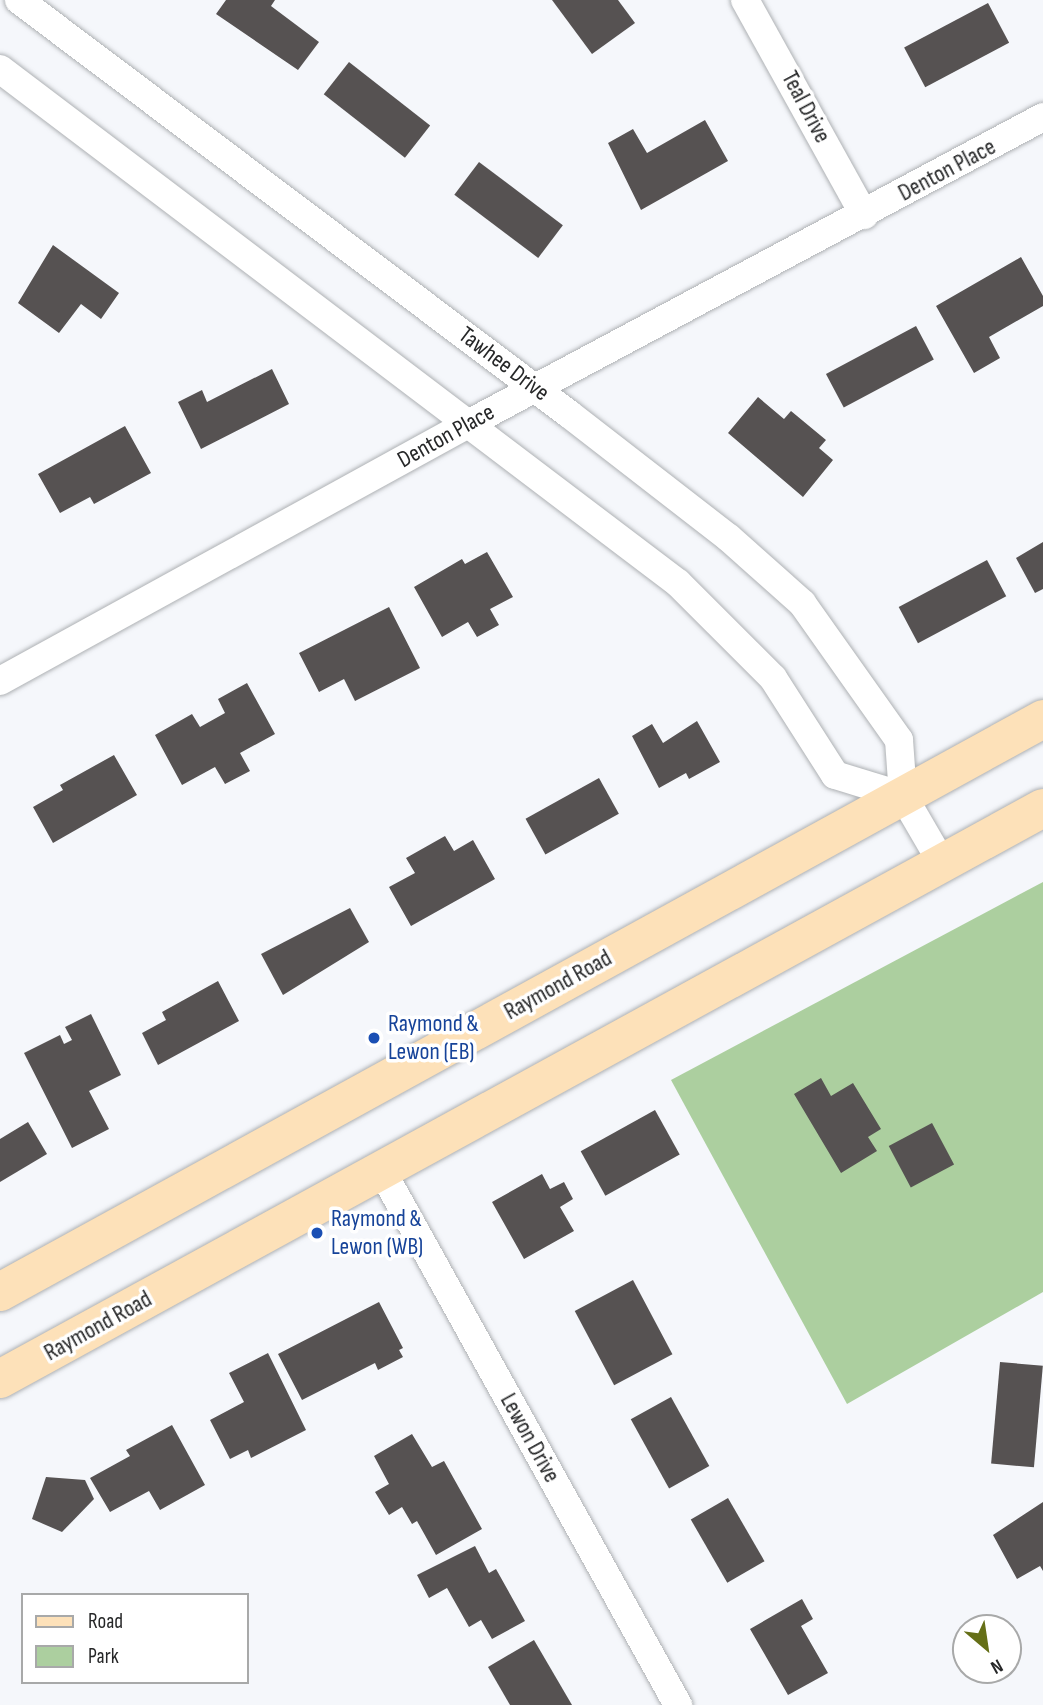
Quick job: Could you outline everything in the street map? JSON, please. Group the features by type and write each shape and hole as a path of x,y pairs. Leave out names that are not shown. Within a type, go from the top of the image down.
{"main road":[{"name":"Raymond Road","path":"0,1292 1043,719"},
{"name":"Raymond Road","path":"0,1379 1043,808"}],"street":[{"name":"Tawhee Drive","path":"19,0 535,388 729,538 802,603 899,740 903,796 942,863"},
{"name":"Teal Drive","path":"746,0 864,215"},
{"path":"0,69 466,425 678,583 734,635 773,678 835,775 903,796"},
{"name":"Denton Place","path":"0,681 466,425 864,215 1043,117"},
{"name":"Lewon Drive","path":"382,1171 678,1705"}],"green space":[{"path":"1043,882 1043,1292 847,1404 671,1080"}],"building":[{"path":"226,0 275,0 271,6 319,42 298,70 216,14"},
{"path":"552,0 618,0 635,23 592,54"},
{"path":"988,3 1009,43 925,87 904,48"},
{"path":"349,62 430,125 405,158 324,94"},
{"path":"705,120 728,161 641,210 608,143 633,129 647,153"},
{"path":"479,162 563,225 538,258 454,195"},
{"path":"53,245 119,293 101,319 81,304 59,333 18,303"},
{"path":"1021,257 1043,296 1043,306 989,337 1000,358 974,373 936,306"},
{"path":"916,326 934,360 844,407 826,374"},
{"path":"272,369 289,404 201,449 178,402 202,390 207,402"},
{"path":"758,397 784,419 791,411 826,440 819,448 833,460 803,497 728,433"},
{"path":"125,426 151,473 94,504 90,497 60,513 38,474"},
{"path":"1043,542 1043,589 1035,593 1016,558"},
{"path":"487,552 513,597 490,609 499,625 477,637 468,622 442,637 414,587 462,559 465,564"},
{"path":"987,560 1006,596 918,643 899,607"},
{"path":"389,607 420,668 355,701 344,679 319,692 299,653"},
{"path":"247,683 275,734 240,753 250,771 225,784 215,767 182,785 155,735 192,714 200,727 225,713 218,699"},
{"path":"697,721 720,762 689,779 686,773 659,788 632,736 652,724 663,743"},
{"path":"114,755 137,795 53,843 33,807 63,790 60,785"},
{"path":"599,778 619,814 545,855 526,819"},
{"path":"445,836 454,851 473,840 495,879 411,926 389,887 415,873 406,858"},
{"path":"350,908 369,942 283,995 261,954"},
{"path":"218,981 239,1021 158,1065 142,1033 166,1020 162,1012"},
{"path":"91,1014 121,1075 89,1091 109,1129 72,1148 24,1053 60,1035 64,1044 72,1040 65,1027"},
{"path":"821,1078 831,1096 853,1083 881,1129 868,1137 877,1151 841,1173 794,1094"},
{"path":"655,1110 680,1155 605,1196 581,1151"},
{"path":"28,1122 47,1154 0,1182 0,1139"},
{"path":"932,1123 954,1164 911,1188 889,1146"},
{"path":"542,1174 550,1189 564,1182 573,1199 560,1207 574,1231 524,1259 492,1202"},
{"path":"633,1280 672,1354 614,1385 575,1311"},
{"path":"379,1302 403,1348 399,1350 403,1357 378,1370 375,1363 302,1400 278,1354"},
{"path":"268,1353 306,1430 251,1458 248,1450 230,1459 210,1420 244,1402 229,1373"},
{"path":"1000,1362 1043,1366 1034,1467 991,1464"},
{"path":"671,1397 709,1466 669,1488 631,1419"},
{"path":"172,1425 205,1485 160,1510 149,1491 110,1512 90,1478 130,1456 126,1450"},
{"path":"412,1434 432,1467 444,1461 482,1529 436,1555 417,1521 412,1524 402,1507 389,1515 375,1492 389,1484 374,1456"},
{"path":"46,1477 85,1480 94,1499 62,1532 32,1519"},
{"path":"728,1498 765,1561 727,1583 691,1520"},
{"path":"1043,1502 1043,1571 1040,1566 1017,1579 993,1535"},
{"path":"475,1546 489,1573 496,1569 525,1621 492,1639 481,1620 469,1627 447,1588 429,1598 417,1575"},
{"path":"802,1599 813,1619 801,1626 828,1673 788,1695 750,1629"},
{"path":"534,1640 572,1705 510,1705 488,1667"}],"place":[{"name":"Raymond & Lewon (EB)","path":"374,1038"},
{"name":"Raymond & Lewon (WB)","path":"317,1233"}]}
